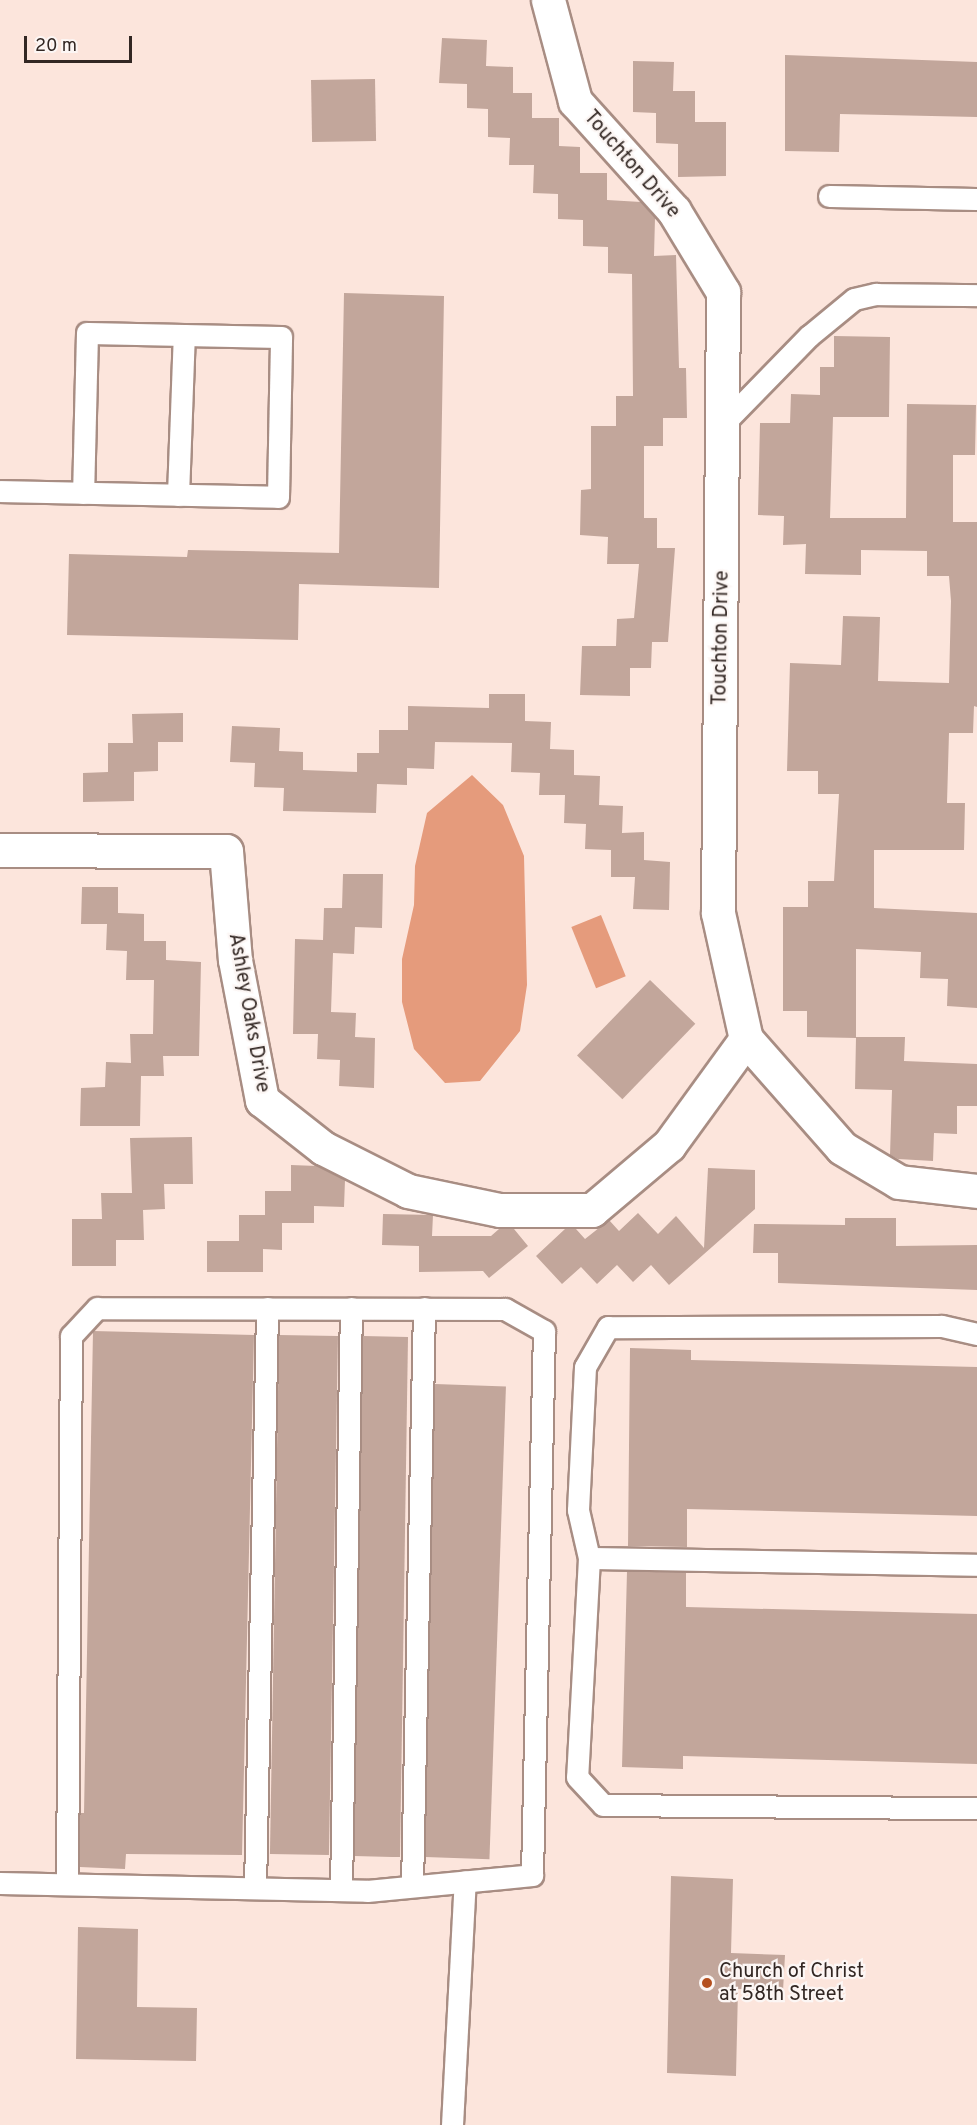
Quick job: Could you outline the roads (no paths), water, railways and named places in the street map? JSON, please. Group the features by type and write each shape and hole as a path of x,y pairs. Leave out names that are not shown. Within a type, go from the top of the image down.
{"street":[{"name":"Touchton Drive","path":"548,0 575,101 674,211 723,292 724,423 718,913 746,1039 842,1148 899,1182 977,1191"},
{"name":"Ashley Oaks Drive","path":"0,850 226,851 235,960 262,1100 323,1148 408,1191 500,1210 592,1210 669,1144 746,1039"}],"lane":[{"path":"829,196 977,199"},
{"path":"724,423 809,336 854,299 876,294 977,295"},
{"path":"0,491 83,493 278,497 281,337 87,333 83,493"},
{"path":"178,495 184,335"},
{"path":"0,1883 341,1890 532,1875 544,1332 505,1309 97,1308 71,1336 67,1884"},
{"path":"255,1888 267,1308"},
{"path":"341,1890 351,1308"},
{"path":"412,1886 424,1308"},
{"path":"977,1334 941,1326 608,1327 585,1368 578,1510 589,1558 577,1777 603,1805 977,1808"},
{"path":"589,1558 977,1565"},
{"path":"452,2125 465,1881"}],"place":[{"name":"Church of Christ at 58th Street","path":"707,1983"}]}
